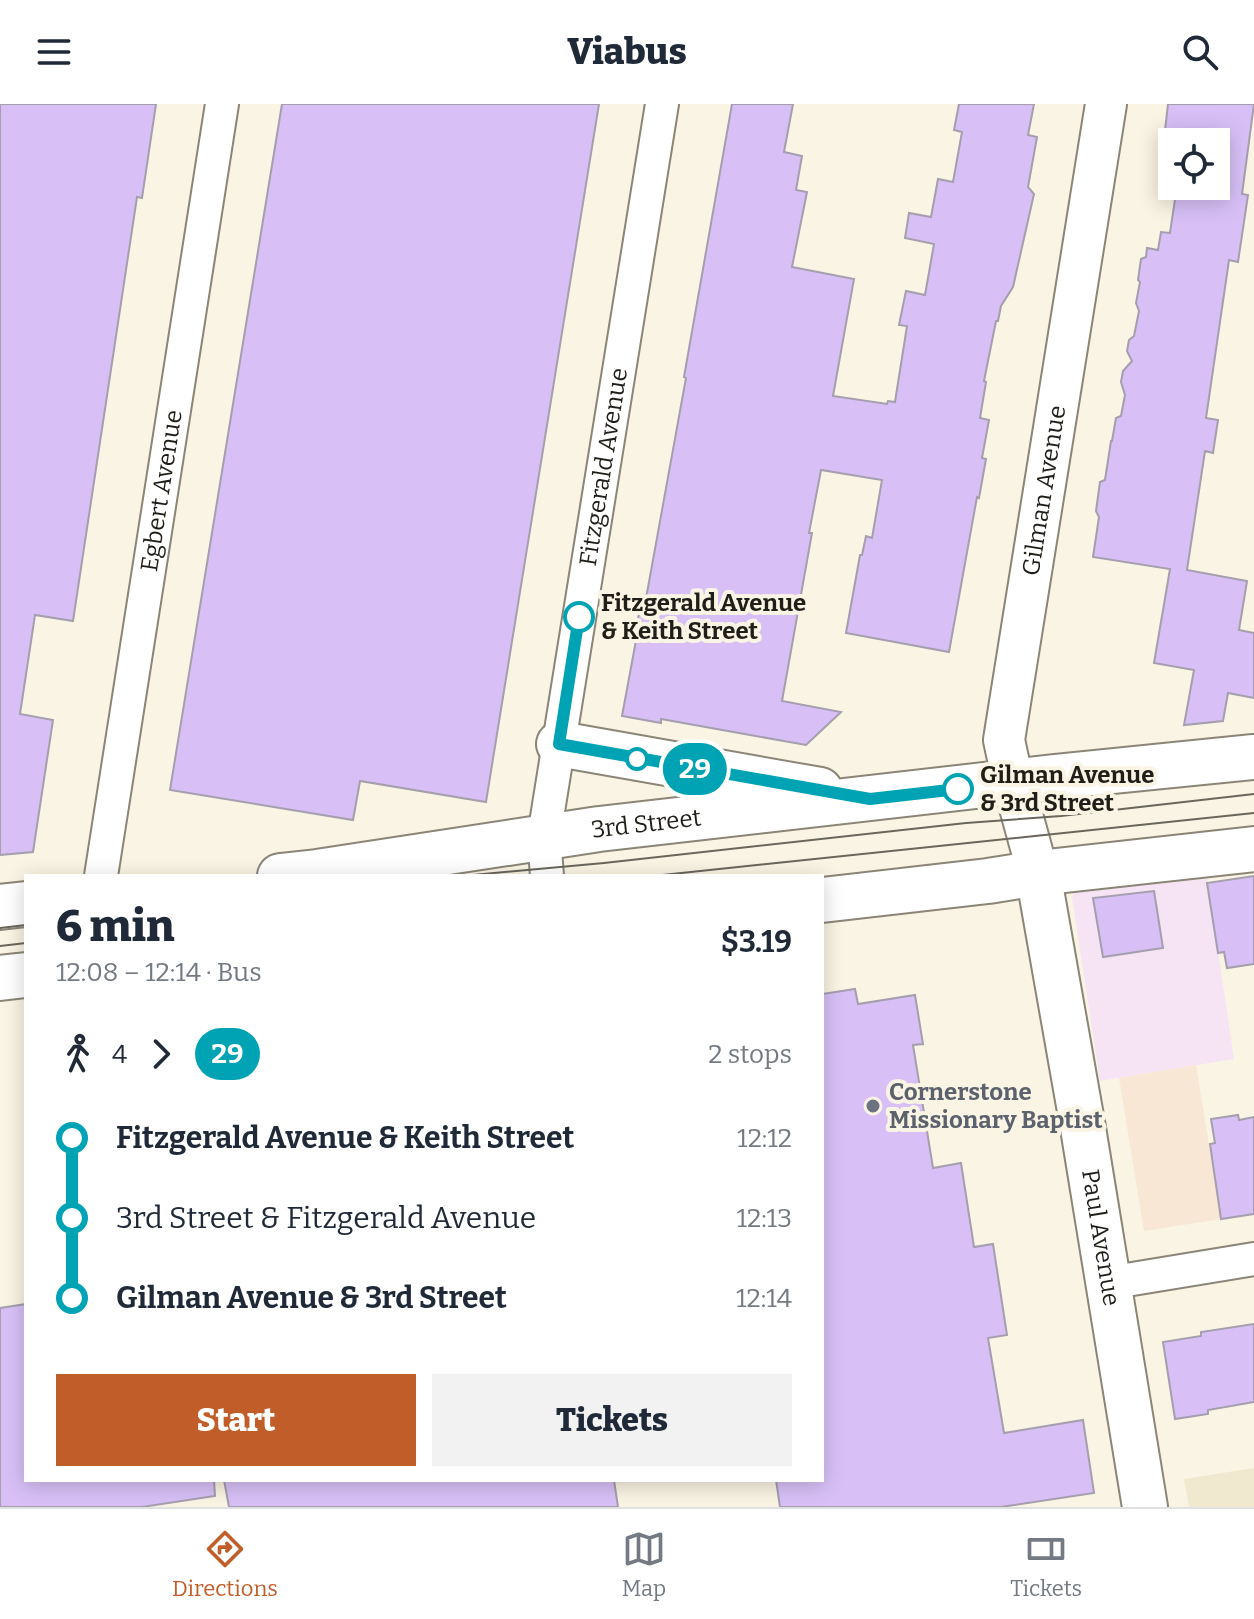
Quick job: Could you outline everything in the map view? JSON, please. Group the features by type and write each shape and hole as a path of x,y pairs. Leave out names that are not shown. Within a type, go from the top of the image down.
{"main road":[{"path":"559,744 870,799"},
{"name":"3rd Street","path":"298,874 545,856 870,799 1254,757"},
{"path":"824,900 1254,849"},
{"name":"Paul Avenue","path":"1038,873 1145,1507"},
{"path":"0,907 24,904"},
{"path":"0,978 24,975"}],"street":[{"name":"Egbert Avenue","path":"101,874 222,104"},
{"name":"Fitzgerald Avenue","path":"545,856 559,744 662,104"},
{"name":"Gilman Avenue","path":"1038,873 1004,740 1106,104"},
{"path":"1108,1283 1254,1259"}],"shaded area":[{"path":"1206,870 1234,1059 1100,1081 1072,897 1077,888"},
{"path":"1196,1065 1221,1219 1144,1231 1119,1078"},
{"path":"1254,1468 1254,1507 1189,1507 1184,1479"}],"building":[{"path":"0,104 156,104 142,198 137,197 73,621 35,615 20,714 53,720 33,852 0,855"},
{"path":"282,104 599,104 486,802 360,781 353,820 170,790"},
{"path":"732,104 793,104 784,152 802,156 796,190 807,192 792,267 854,279 833,396 887,404 888,401 895,402 907,326 899,325 906,291 925,295 934,244 905,238 909,213 931,217 938,179 953,182 962,132 954,130 959,104 1034,104 1028,135 1037,137 1028,187 1034,194 1013,287 996,321 984,381 980,418 989,420 982,458 986,459 949,652 846,633 860,555 866,536 872,538 882,480 821,470 782,701 841,712 806,745 661,719 661,723 622,716 635,634 641,603 645,604 686,378"},
{"path":"1168,104 1254,104 1242,194 1248,195 1238,262 1229,260 1206,418 1218,420 1213,453 1205,451 1187,570 1247,581 1239,630 1254,633 1254,698 1228,693 1223,721 1184,725 1194,670 1154,663 1170,569 1093,557 1100,482 1105,480 1116,418 1121,416 1125,395 1121,382 1123,371 1132,361 1127,351 1139,311 1136,303 1141,259 1146,257 1147,248 1158,250 1161,232 1170,233 1175,200 1230,200 1230,128 1165,128"},
{"path":"1254,876 1254,964 1227,968 1224,952 1218,953 1207,883"},
{"path":"1154,891 1163,948 1103,957 1093,898"},
{"path":"855,989 858,1004 915,995 923,1044 913,1045 933,1168 961,1163 974,1247 993,1244 1007,1335 988,1338 1004,1433 1083,1420 1094,1493 1001,1507 780,1507 776,1482 824,1482 824,994"},
{"path":"1238,1115 1239,1120 1254,1117 1254,1214 1221,1219 1210,1144 1215,1143 1211,1119"},
{"path":"24,1304 24,1482 214,1482 215,1496 142,1507 0,1507 0,1308"},
{"path":"1254,1324 1254,1402 1175,1419 1163,1342 1201,1336 1201,1332"},
{"path":"224,1482 614,1482 618,1507 229,1507"}],"tram line":[{"path":"484,874 1254,794"},
{"path":"672,874 1254,813"},
{"path":"0,928 24,925"},
{"path":"0,946 24,943"}],"bus line":[{"name":"29","path":"579,617 559,744 870,799 958,789"}],"place":[{"name":"Fitzgerald Avenue & Keith Street","path":"579,617"},
{"name":"Gilman Avenue & 3rd Street","path":"958,789"},
{"name":"Cornerstone Missionary Baptist","path":"873,1106"}]}
